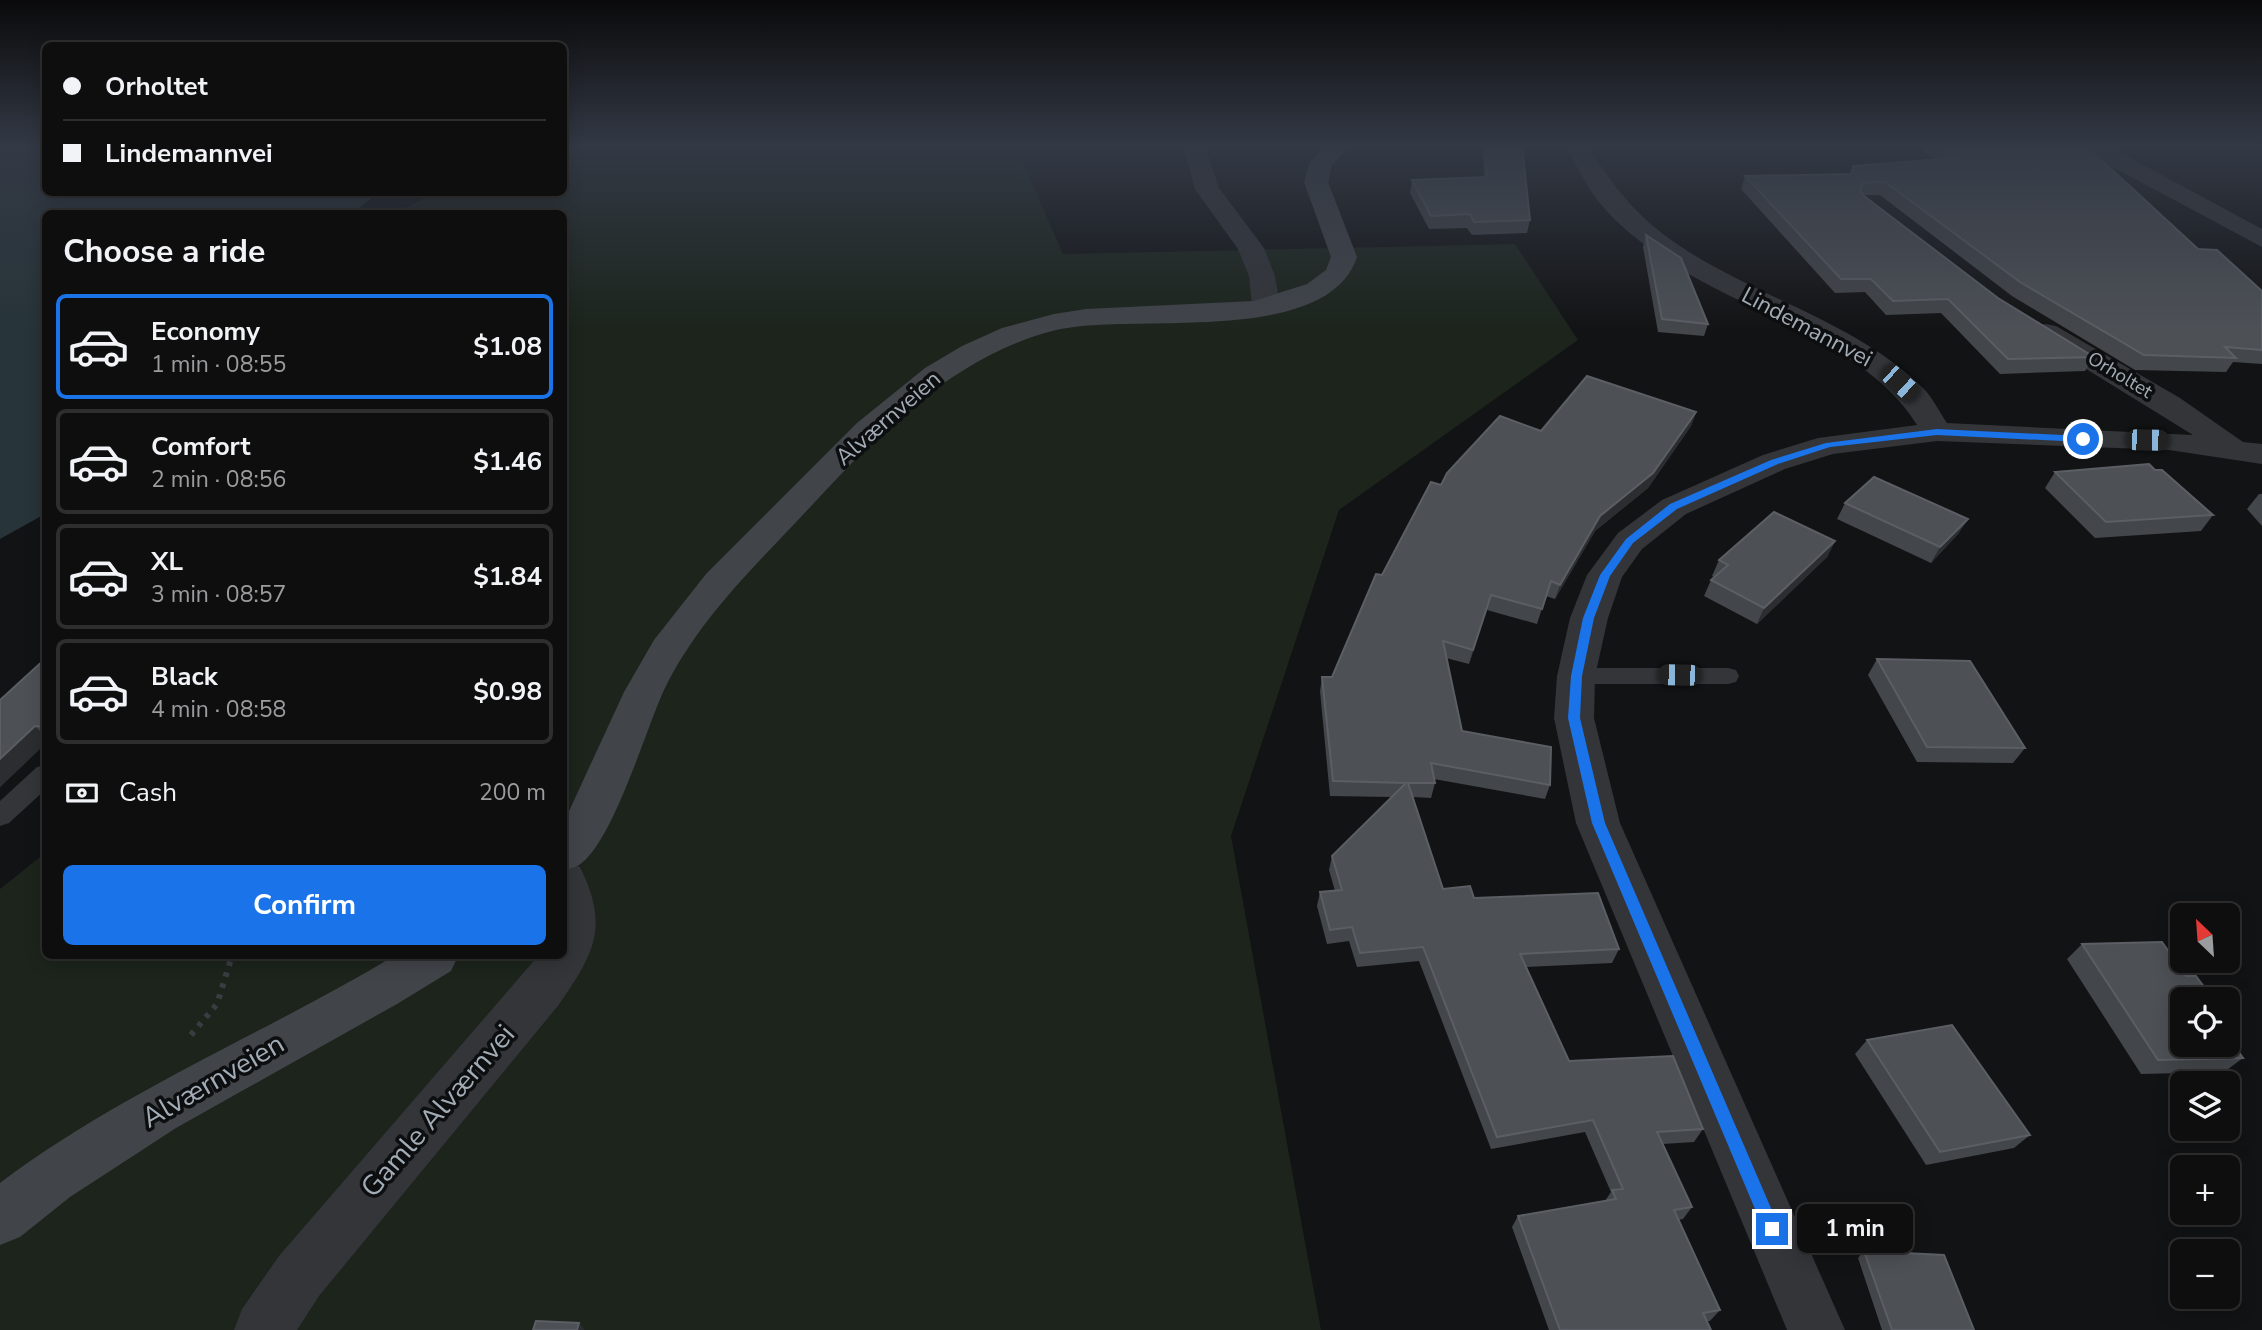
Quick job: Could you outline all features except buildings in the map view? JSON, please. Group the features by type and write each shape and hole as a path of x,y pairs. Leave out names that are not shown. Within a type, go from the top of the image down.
{"main road":[{"name":"Alværnveien","path":"567,848 584,828 666,650 690,617 725,576 851,446 913,391 962,358 996,340 1053,322 1111,315 1215,312 1266,306 1319,289 1335,277 1343,261 1343,241 1324,207"},
{"name":"Alværnveien","path":"0,1217 37,1186 102,1145 429,959"}],"street":[{"path":"1220,207 1251,248 1262,276 1266,306"},
{"name":"Lindemannvei","path":"1618,207 1650,236 1689,264 1851,349 1885,370 1914,396 1937,432"},
{"path":"2203,207 2262,239"},
{"name":"Orholtet","path":"2021,317 2248,452"},
{"path":"1816,1330 1598,823 1574,718 1576,676 1588,618 1605,575 1630,541 1674,507 1774,462 1829,445 1937,432"},
{"name":"Orholtet","path":"1937,432 2169,441 2248,452"},
{"name":"Gamle Alværnvei","path":"567,885 573,896 576,916 572,942 567,953"},
{"name":"Gamle Alværnvei","path":"263,1330 299,1276 540,992 564,959"}],"lane":[{"path":"1576,676 1728,676"},
{"path":"0,816 42,778"}],"shaded area":[{"path":"0,207 360,207 357,210 42,210 42,516 0,539"},
{"path":"408,207 1042,207 1063,254 1515,244 1578,340 1339,510 1231,836 1321,1330 0,1330 0,889 42,855 42,959 567,959 567,210 402,210"}],"route":[{"path":"1772,1229 1598,823 1574,718 1576,676 1588,618 1605,575 1630,541 1674,507 1774,462 1829,445 1875,437 1937,432 2083,439"}]}
